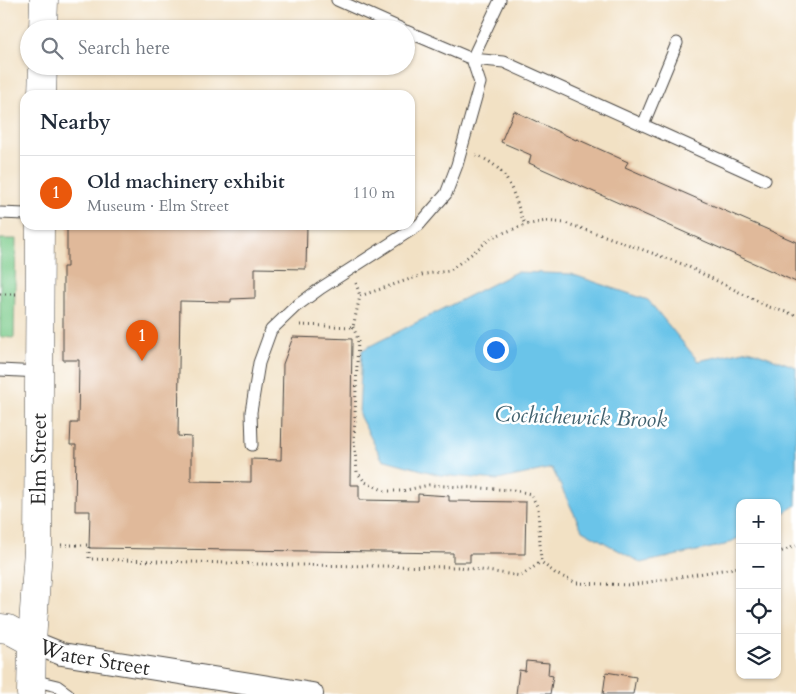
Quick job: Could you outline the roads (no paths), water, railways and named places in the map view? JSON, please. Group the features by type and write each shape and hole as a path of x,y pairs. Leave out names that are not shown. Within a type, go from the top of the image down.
{"street":[{"path":"43,20 44,0"},
{"path":"42,90 43,75"},
{"name":"Elm Street","path":"31,687 38,549 40,230"},
{"name":"Water Street","path":"0,628 8,629 32,642 62,654 240,688 312,694"}],"lane":[{"path":"337,0 382,20"},
{"path":"415,228 446,194 480,83 472,59 500,0"},
{"path":"415,34 472,59 504,62 765,180"},
{"path":"643,125 677,43"},
{"path":"0,213 20,214"},
{"path":"252,445 251,412 259,363 272,330 295,307 321,288 411,230"},
{"path":"0,370 40,372"},
{"path":"31,687 57,686 68,694"}],"water":[{"name":"Cochichewick Brook","path":"516,272 571,274 648,300 698,361 749,350 796,367 796,505 781,514 781,499 736,499 736,539 725,545 641,563 582,530 552,468 498,480 440,475 382,459 359,415 362,350"}],"place":[{"name":"Old machinery exhibit","path":"142,361"}]}
